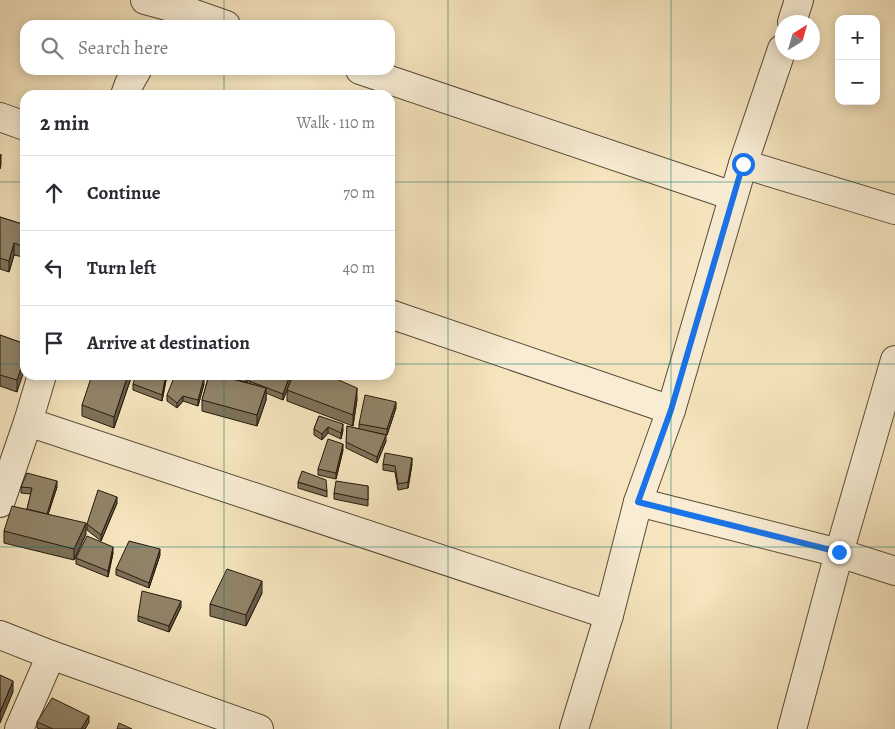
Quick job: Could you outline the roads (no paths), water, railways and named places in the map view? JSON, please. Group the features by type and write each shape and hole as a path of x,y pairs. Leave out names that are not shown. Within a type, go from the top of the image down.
{"street":[{"path":"145,0 211,20"},
{"path":"794,15 799,0"},
{"path":"574,729 609,615 638,502 671,410 733,196 778,60"},
{"path":"127,90 135,75"},
{"path":"375,75 733,196"},
{"path":"0,117 20,124"},
{"path":"743,164 895,210"},
{"path":"395,316 671,410"},
{"path":"792,729 839,552 895,360"},
{"path":"0,503 41,380"},
{"path":"28,422 609,615"},
{"path":"638,502 839,552 895,571"},
{"path":"0,635 258,729"},
{"path":"20,729 51,655"}]}
